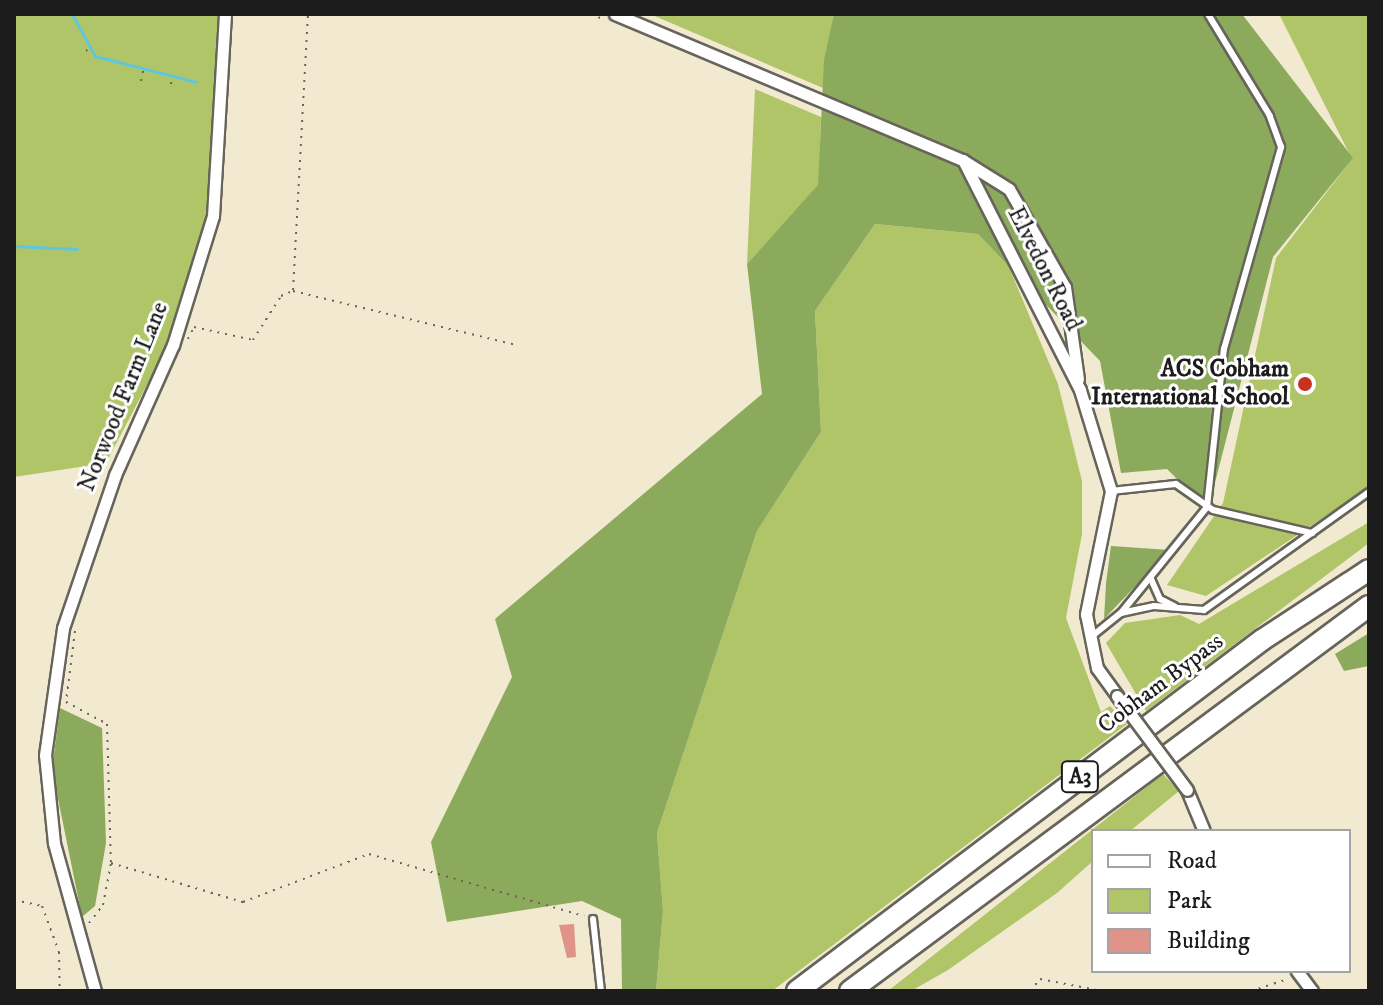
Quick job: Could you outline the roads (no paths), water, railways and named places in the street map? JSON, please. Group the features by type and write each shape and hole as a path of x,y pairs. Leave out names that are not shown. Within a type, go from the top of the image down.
{"highway":[{"name":"Cobham Bypass","path":"797,991 1262,640 1369,570"},
{"name":"A3","path":"850,991 1369,606"}],"street":[{"name":"Norwood Farm Lane","path":"95,991 46,793 63,628 115,475 173,345 213,216 225,14"},
{"path":"615,14 963,160 1009,189 1065,287 1080,390"},
{"name":"Elvedon Road","path":"963,160 1080,390 1111,491 1086,614 1097,668 1187,790 1203,829"},
{"path":"1299,973 1312,991"}],"lane":[{"path":"1091,637 1121,613 1207,507 1224,349 1281,147 1270,116 1208,14"},
{"path":"1111,491 1176,484 1207,507 1312,533"},
{"path":"1121,613 1178,608 1204,610 1369,492"},
{"path":"1151,579 1160,599 1178,608"},
{"path":"593,919 601,991"}],"waterway":[{"path":"72,14 95,56 196,82"},
{"path":"14,246 77,249"}],"place":[{"name":"ACS Cobham International School","path":"1305,384"}]}
